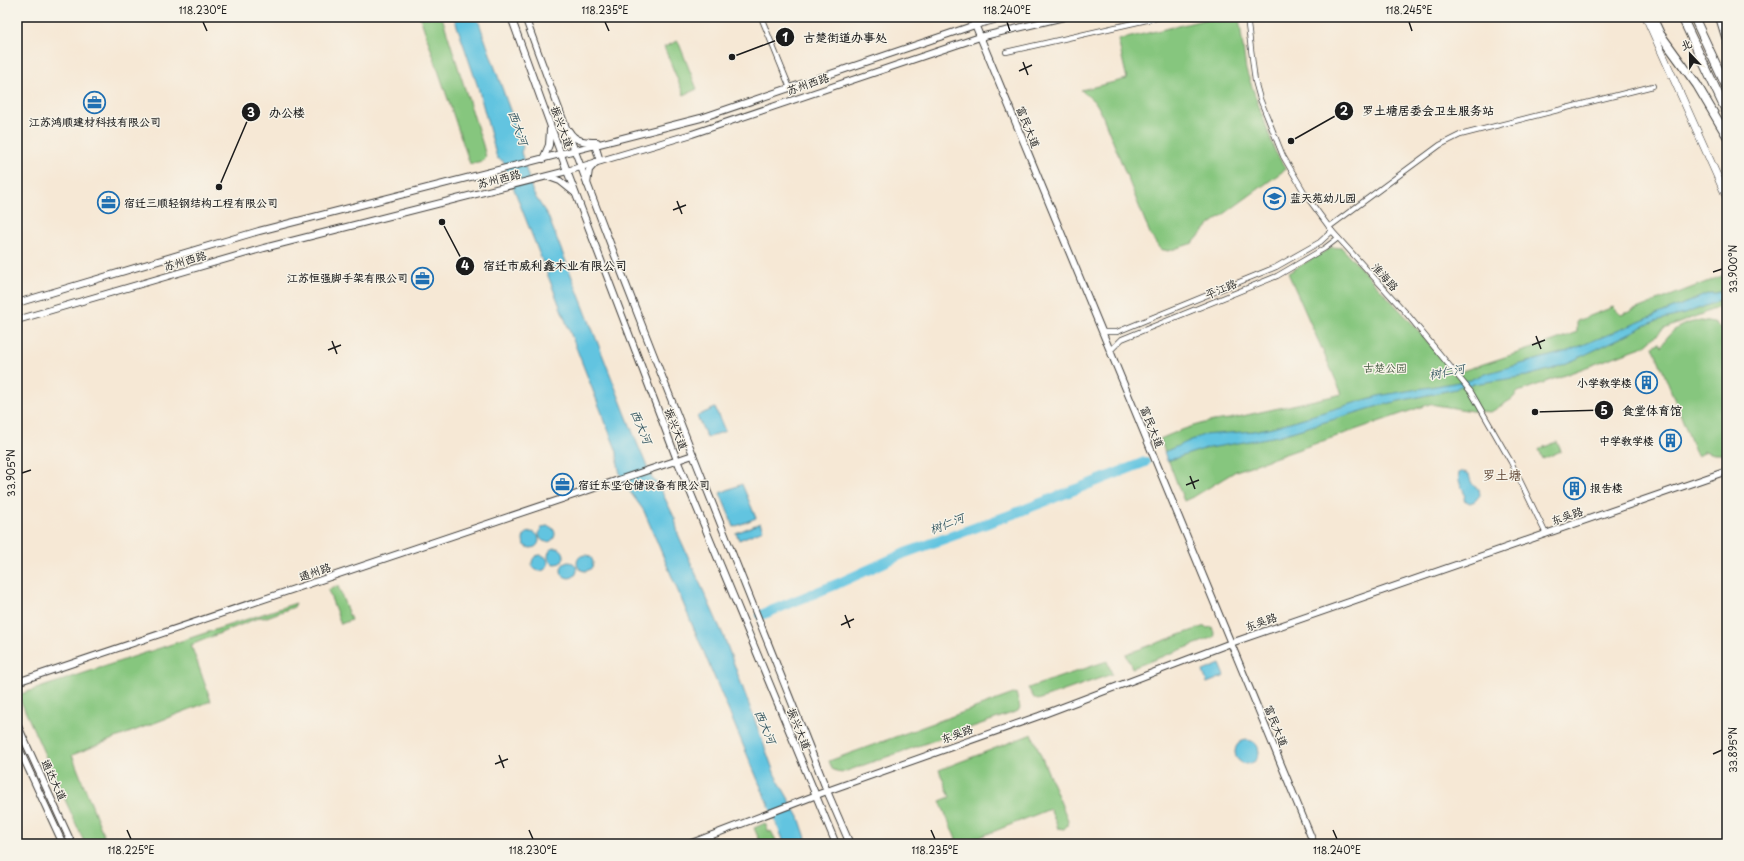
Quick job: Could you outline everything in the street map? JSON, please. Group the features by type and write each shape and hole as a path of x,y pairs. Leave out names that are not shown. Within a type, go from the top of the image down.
{"highway":[{"path":"1652,17 1660,34 1697,85 1727,136"},
{"path":"1682,17 1727,113"},
{"path":"1694,17 1727,88"},
{"path":"1720,17 1727,40"}],"main road":[{"name":"振兴大道","path":"510,17 677,460 836,844"},
{"name":"振兴大道","path":"525,17 587,186 827,791 850,844"},
{"name":"富民大道","path":"972,17 1314,844"},
{"name":"苏州西路","path":"17,303 259,231 701,118 975,25 1006,17"},
{"name":"苏州西路","path":"17,320 264,248 567,171 694,133 980,37 1064,17"},
{"path":"1646,17 1727,198"},
{"path":"540,159 547,151 551,137 547,117"},
{"path":"562,119 571,134 579,140 586,142 607,142"},
{"path":"587,186 590,170 598,161 595,145"},
{"path":"544,177 560,181 576,194"},
{"name":"通州路","path":"17,682 693,455"},
{"name":"东吴路","path":"689,844 805,799 1039,716 1231,643 1727,471"},
{"name":"通达大道","path":"17,724 72,844"},
{"name":"通达大道","path":"17,744 63,844"}],"street":[{"path":"761,17 790,88"},
{"path":"1006,52 1160,17"},
{"name":"淮海路","path":"1247,17 1256,81 1279,148 1307,197 1330,229 1407,314 1471,392 1511,462 1546,534"},
{"name":"平江路","path":"1102,332 1117,332 1276,267 1320,242 1330,229 1440,145 1460,134 1653,86"},
{"name":"平江路","path":"1110,351 1122,339 1277,276 1325,248 1338,238"}],"green space":[{"path":"420,17 442,17 483,145 486,157 482,161 470,164"},
{"path":"1216,17 1239,17 1246,70 1275,151 1286,169 1209,225 1193,243 1168,251 1160,249 1151,236 1101,112 1096,103 1081,90 1127,79 1118,40"},
{"path":"678,41 697,89 684,95 664,47"},
{"name":"古楚公园","path":"1332,247 1342,248 1410,321 1456,375 1462,371 1577,332 1577,321 1613,307 1621,315 1727,274 1727,304 1664,329 1644,346 1518,392 1512,399 1491,412 1472,411 1430,404 1236,471 1184,501 1160,439 1202,424 1342,394 1288,273"},
{"path":"1701,321 1714,323 1727,333 1727,454 1714,454 1704,451 1704,453 1697,456 1653,346 1660,343 1662,347 1668,336 1677,328 1689,323"},
{"path":"1557,442 1561,451 1543,459 1539,449"},
{"path":"338,586 351,620 341,624 328,590"},
{"path":"296,603 294,607 264,618 260,617 191,645 211,701 72,755 107,844 85,844 18,695"},
{"path":"1205,626 1207,628 1212,627 1215,636 1132,668 1126,654"},
{"path":"1107,661 1112,674 1038,700 1034,698 1028,688"},
{"path":"1016,693 1020,708 1018,711 841,773 832,769 829,761"},
{"path":"1032,734 1068,820 1067,826 1064,829 1058,828 1050,809 962,844 958,844 940,801 950,797 939,770"},
{"path":"765,823 769,832 771,831 778,844 761,844 754,828"}],"water":[{"path":"454,17 477,17 523,147 521,152 533,193 548,216 637,443 652,478 659,486 675,519 678,534 724,637 775,775 799,817 808,844 785,844 644,511 625,484 619,471 617,452 503,161 497,158 478,87"},
{"path":"1727,289 1727,298 1684,314 1655,321 1552,369 1527,376 1460,386 1456,389 1385,404 1278,436 1204,449 1167,461 1164,452 1203,435 1253,431 1273,427 1378,396 1470,380 1481,375 1568,351 1710,293 1716,293"},
{"path":"715,408 725,431 707,438 697,416"},
{"path":"1462,471 1469,474 1473,485 1479,489 1480,495 1475,501 1470,503 1464,500 1465,496 1458,477 1459,473"},
{"path":"742,484 756,518 734,527 720,493"},
{"path":"760,523 763,530 739,540 736,533"},
{"path":"547,526 554,531 555,534 550,541 547,542 540,537 539,534 544,527"},
{"path":"531,532 538,537 539,540 534,547 531,548 524,543 523,540 528,533"},
{"path":"556,548 563,553 564,556 559,563 556,564 549,559 548,556 553,549"},
{"path":"540,555 547,560 548,563 543,570 540,571 533,566 532,563 537,556"},
{"path":"585,555 592,560 593,563 588,570 585,571 578,566 577,563 582,556"},
{"path":"569,562 576,567 577,570 572,577 569,578 562,573 561,570 566,563"},
{"path":"1220,664 1225,676 1207,683 1203,671"},
{"path":"1247,740 1255,744 1259,752 1255,760 1247,764 1239,760 1235,752 1239,744"}],"waterway":[{"name":"树仁河","path":"761,615 837,584 905,553 1013,514 1145,462"}],"place":[{"name":"古楚街道办事处","path":"732,57"},
{"name":"江苏鸿顺建材科技有限公司","path":"95,102"},
{"name":"罗土塘居委会卫生服务站","path":"1291,141"},
{"name":"办公楼","path":"219,187"},
{"name":"蓝天苑幼儿园","path":"1275,198"},
{"name":"宿迁三顺轻钢结构工程有限公司","path":"108,203"},
{"name":"宿迁市威利鑫木业有限公司","path":"442,222"},
{"name":"江苏恒强脚手架有限公司","path":"423,278"},
{"name":"小学教学楼","path":"1647,383"},
{"name":"食堂体育馆","path":"1535,412"},
{"name":"中学教学楼","path":"1670,441"},
{"name":"宿迁东坚仓储设备有限公司","path":"562,485"},
{"name":"报告楼","path":"1575,488"}],"district":[{"name":"罗土塘","path":"1502,475"}],"water label":[{"name":"西大河","path":"518,128"},
{"name":"西大河","path":"641,427"},
{"name":"西大河","path":"765,727"}]}
